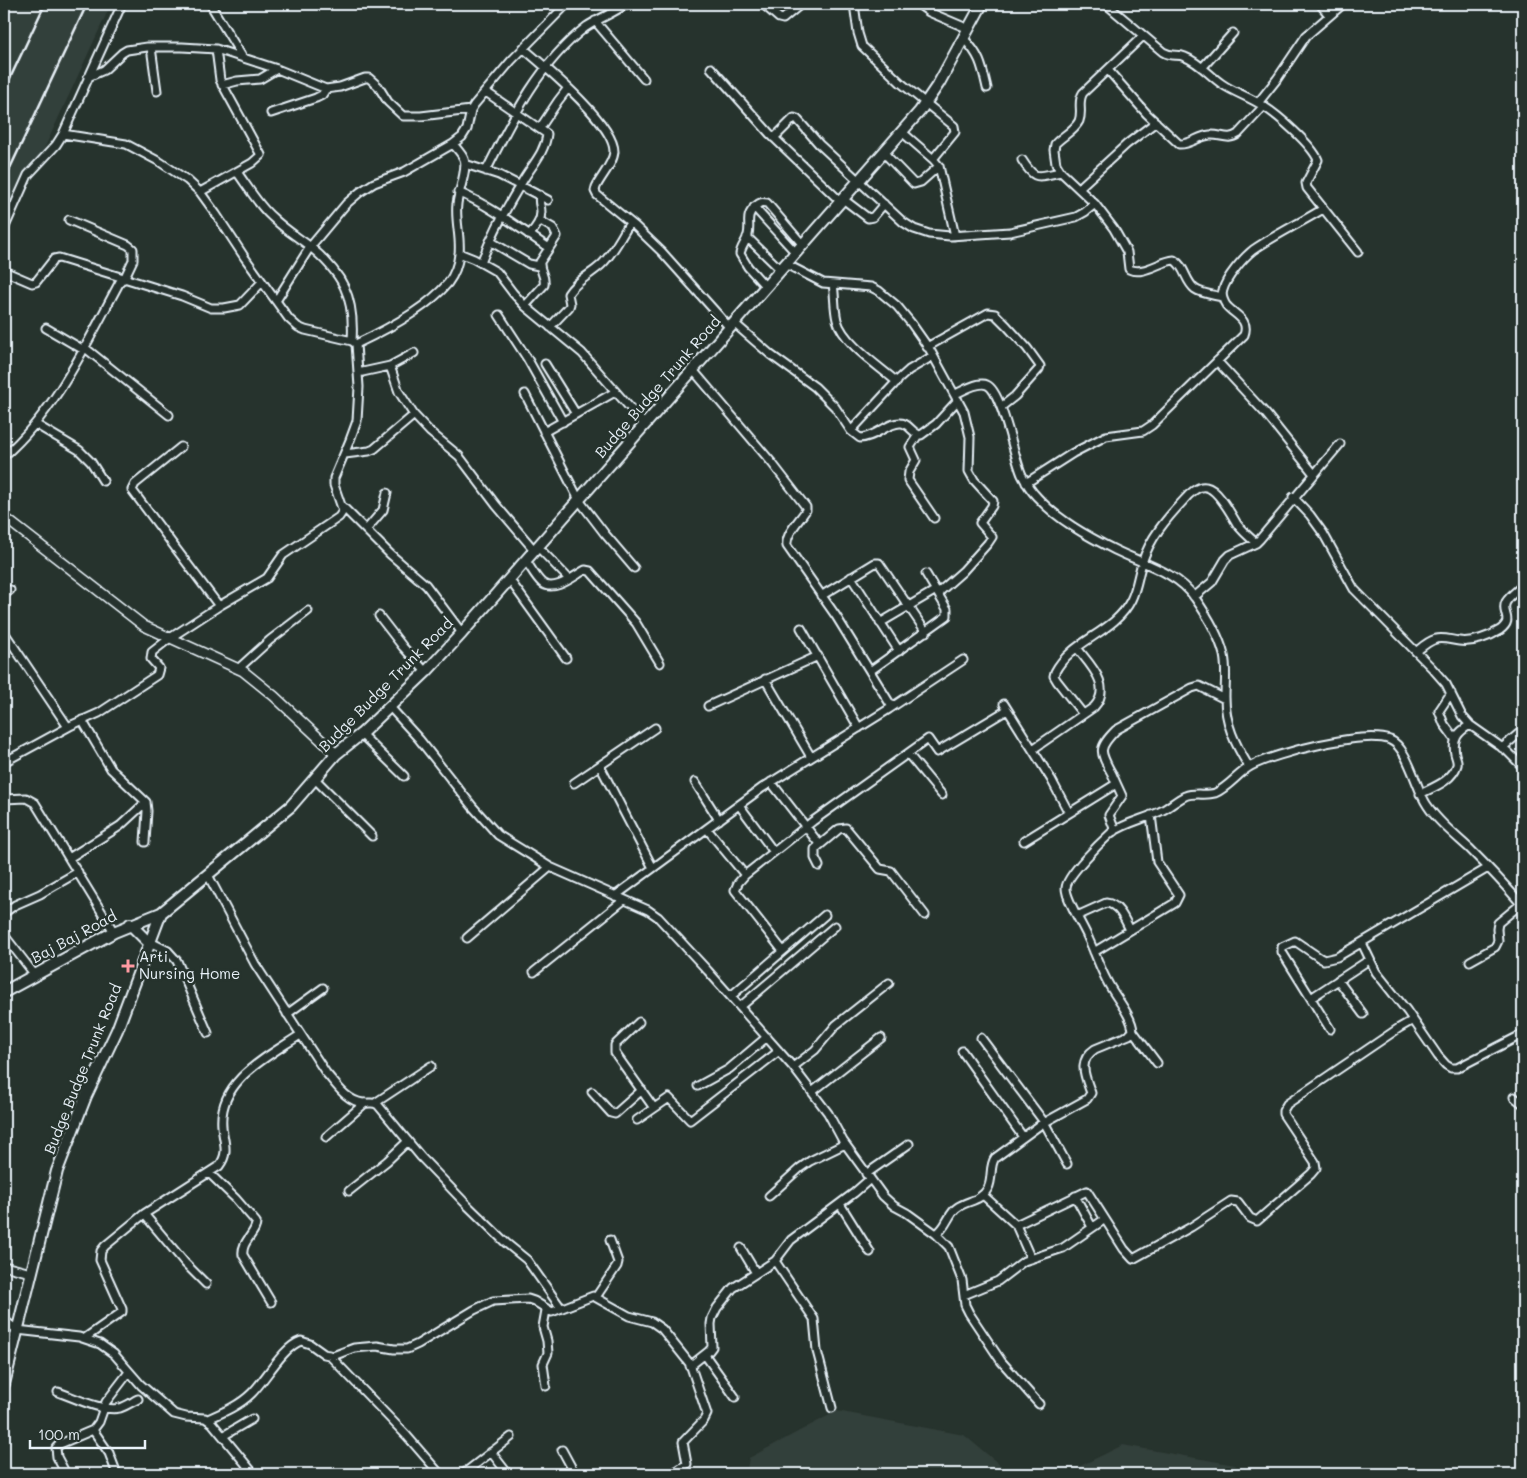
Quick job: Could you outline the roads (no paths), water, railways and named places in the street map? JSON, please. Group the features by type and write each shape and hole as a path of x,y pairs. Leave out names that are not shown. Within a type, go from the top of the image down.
{"main road":[{"name":"Budge Budge Trunk Road","path":"4,1384 57,1171 86,1096 117,1030 161,913 291,806 336,754 361,734 426,672 462,633 902,132 926,102 982,4"},
{"name":"Baj Baj Road","path":"4,992 114,932 161,913"},
{"path":"130,924 150,943"}],"street":[{"path":"4,229 28,175 56,145 63,134 122,4"},
{"path":"210,4 244,58"},
{"path":"276,302 310,247 346,204 374,183 404,172 462,137 471,110 523,48 567,4"},
{"path":"486,171 516,113 546,68 576,37 595,21 610,15 626,4"},
{"path":"763,4 782,19 801,4"},
{"path":"854,4 858,34 862,46 902,83 952,123 955,128 951,137 933,159"},
{"path":"918,4 966,34 980,60 987,88"},
{"path":"1320,4 1329,15"},
{"path":"1108,70 1137,104 1179,144 1185,144 1211,135 1229,138 1238,134 1261,104 1306,36 1343,4"},
{"path":"1112,5 1143,36 1163,52 1174,56 1184,56 1234,92 1261,104 1295,132 1316,155 1318,160 1308,177 1307,188 1358,252"},
{"path":"595,21 644,79"},
{"path":"1202,68 1233,33"},
{"path":"1026,483 1106,436 1143,431 1152,425 1244,335 1246,329 1245,324 1222,298 1196,289 1180,265 1174,260 1151,268 1131,271 1127,266 1127,252 1114,229 1095,204 1061,172 1054,159 1055,144 1076,126 1080,120 1080,101 1083,93 1143,36"},
{"path":"88,77 104,70 122,52 151,47 182,46 216,49 326,89 340,87 369,78 378,86 388,102 403,116 421,116 471,110"},
{"path":"151,47 156,91"},
{"path":"523,48 568,88 594,116 608,135 614,154 599,180 595,191 597,195 662,252 732,326 815,386 835,407 856,436 864,438 872,436 893,424 901,423 918,435"},
{"path":"200,192 252,163 261,155 222,85 217,72 216,49"},
{"path":"711,68 774,138 842,201 868,218 873,217 884,204"},
{"path":"222,85 264,77 277,70"},
{"path":"540,128 568,88"},
{"path":"271,113 316,98 322,95 326,89"},
{"path":"481,263 502,217 520,185 534,166 547,138 545,131 486,92"},
{"path":"774,138 790,120 797,119 819,144 903,222 914,229 929,234 955,236 1010,232 1076,217 1095,204"},
{"path":"1079,188 1127,144 1156,122"},
{"path":"902,132 939,166 955,236"},
{"path":"63,134 126,144 173,169 200,192 289,319 298,327 354,343 386,330 435,296 449,282 455,271 459,254 456,211 458,192 465,164 462,156 453,144"},
{"path":"884,153 917,185 939,166"},
{"path":"1022,160 1031,174 1035,176 1061,172"},
{"path":"465,164 493,172 548,200"},
{"path":"4,762 117,702 157,675 159,668 150,656 152,652 219,606 267,578 284,555 339,517 343,511 334,485 334,478 345,454 356,421 359,387 349,296 335,272 310,247 272,217 237,172"},
{"path":"458,192 494,210 548,248"},
{"path":"528,235 535,228 539,220 541,213 538,202 540,196"},
{"path":"766,287 741,258 740,250 747,238 748,217 754,207 762,202 767,204 803,245"},
{"path":"754,207 796,254"},
{"path":"1222,298 1223,290 1231,275 1252,251 1323,209"},
{"path":"4,456 35,424 68,376 133,260 133,249 128,244 69,220"},
{"path":"525,306 544,285 544,277 539,266 540,262 557,236 556,231 539,220"},
{"path":"550,327 569,307 568,294 570,290 602,264 630,223"},
{"path":"747,238 784,267 815,280 833,284 870,287 879,291 897,306 911,323 933,356 964,412 970,430 969,471 979,486 993,501 992,506 980,523 992,537 963,571 937,592 880,623"},
{"path":"490,240 529,264 539,266"},
{"path":"459,254 481,263 502,276 513,294 582,353 645,425"},
{"path":"4,271 32,283 36,282 54,259 59,258 182,296 211,308 240,305 262,282"},
{"path":"833,284 837,320 843,332 864,354 897,382"},
{"path":"927,347 988,313 995,314 1017,336 1040,366 1015,396 1001,407"},
{"path":"499,315 527,358 563,422"},
{"path":"46,328 83,348 169,415"},
{"path":"358,373 390,366 414,353"},
{"path":"852,431 909,370 933,356"},
{"path":"1218,360 1266,414 1314,474"},
{"path":"545,364 576,414"},
{"path":"390,366 399,392 414,415 430,432 459,456 496,506 536,549 570,579"},
{"path":"693,370 766,456 806,507 806,510 786,540 791,554 836,616 892,707"},
{"path":"934,518 908,480 909,472 916,460 910,447 918,435 936,424 956,397 977,385 986,384 993,390 1001,407 1016,459 1026,483 1047,507 1068,524 1088,536 1184,585 1194,596 1217,636 1224,655 1227,723 1232,738 1249,767"},
{"path":"544,432 615,392"},
{"path":"525,394 579,500 634,568"},
{"path":"345,454 374,449 414,415"},
{"path":"35,424 79,450 91,462 103,480"},
{"path":"1194,596 1212,582 1225,560 1256,543 1340,444"},
{"path":"181,447 135,484 132,490 219,606"},
{"path":"1083,714 1054,676 1058,667 1077,648 1104,630 1125,609 1131,600 1142,563 1159,528 1187,496 1201,487 1208,488 1218,496 1242,529 1256,543"},
{"path":"366,530 383,510 387,494"},
{"path":"1294,497 1323,533 1354,589 1432,668 1451,693 1462,716 1470,725 1502,748 1523,767"},
{"path":"342,506 390,554 426,585 462,633"},
{"path":"4,517 144,626 243,671 274,696 336,754"},
{"path":"526,561 542,583 552,587 558,586 585,570 590,571 636,623 660,663"},
{"path":"821,596 874,563 879,563 926,632"},
{"path":"870,671 943,620 948,613 926,574"},
{"path":"851,577 899,651"},
{"path":"509,579 566,658"},
{"path":"1416,652 1435,639 1440,638 1462,642 1476,640 1500,629 1506,624 1508,617 1505,609 1506,602 1523,585"},
{"path":"238,669 270,640 308,611"},
{"path":"379,616 403,647 426,672"},
{"path":"801,628 859,728"},
{"path":"4,632 68,727"},
{"path":"1032,749 1094,707 1100,700 1102,685 1077,648"},
{"path":"708,706 818,656"},
{"path":"615,896 771,782 892,707 962,660"},
{"path":"765,679 812,756"},
{"path":"1115,831 1109,815 1122,796 1102,755 1105,743 1116,730 1192,688 1199,686 1225,699"},
{"path":"1451,693 1439,711 1444,724 1455,740"},
{"path":"389,706 419,738 472,806 498,835 550,867 648,910 658,917 793,1067 828,1113 845,1144 883,1196 894,1206 936,1234 951,1250 962,1280 965,1305 969,1313 1001,1361 1039,1404"},
{"path":"783,951 736,890 738,883 745,875 806,827 928,739 937,752 1005,707 1051,779 1069,813"},
{"path":"82,720 112,769 146,802 148,811 145,842"},
{"path":"1420,794 1441,784 1453,773 1457,761 1454,746 1455,740 1460,731 1470,725"},
{"path":"574,783 655,728"},
{"path":"1502,748 1523,730"},
{"path":"361,734 404,776"},
{"path":"1157,1062 1132,1031 1130,1020 1106,981 1067,896 1066,887 1068,880 1115,831 1162,810 1185,796 1193,793 1214,793 1226,786 1249,767 1269,759 1305,749 1363,737 1383,738 1395,743 1402,751 1427,806 1522,905 1498,923 1498,941 1495,947 1470,960"},
{"path":"908,754 942,796"},
{"path":"600,766 653,868"},
{"path":"315,779 372,836"},
{"path":"695,782 719,820"},
{"path":"771,782 820,845"},
{"path":"1024,841 1116,784"},
{"path":"4,799 26,798 34,803 70,858 114,932"},
{"path":"70,858 120,826 146,802"},
{"path":"739,805 774,852"},
{"path":"1094,952 1175,903 1178,899 1179,895 1157,862 1151,815"},
{"path":"707,828 745,875"},
{"path":"819,866 814,852 839,829 846,828 880,869 891,871 925,915"},
{"path":"467,938 550,867"},
{"path":"1330,1029 1282,952 1282,947 1294,941 1324,960 1337,957 1488,868"},
{"path":"4,913 15,905 40,894 78,872"},
{"path":"208,875 255,964 287,1014 326,1073 354,1101 375,1103 431,1066"},
{"path":"534,972 624,900"},
{"path":"1077,916 1110,903 1119,911 1130,930"},
{"path":"730,996 825,915"},
{"path":"740,1007 835,926"},
{"path":"4,935 35,975"},
{"path":"150,943 168,951 177,961 208,1033"},
{"path":"1362,943 1376,972 1438,1056 1451,1068 1457,1068 1523,1034"},
{"path":"1311,998 1369,960"},
{"path":"1338,980 1363,1014"},
{"path":"793,1067 815,1050 836,1025 889,983"},
{"path":"287,1014 323,988"},
{"path":"1016,1225 1087,1191 1124,1249 1133,1259 1191,1227 1231,1201 1238,1202 1250,1218 1256,1220 1316,1168 1315,1162 1283,1114 1287,1104 1413,1020"},
{"path":"639,1022 614,1048 615,1053 654,1108"},
{"path":"936,1234 941,1230 952,1213 960,1206 983,1195 991,1182 992,1161 1044,1122 1090,1096 1091,1093 1084,1072 1084,1062 1090,1052 1129,1035 1132,1031"},
{"path":"85,1338 122,1312 100,1260 101,1251 104,1246 144,1214 209,1173 222,1162 226,1151 222,1119 225,1105 236,1082 247,1071 300,1034"},
{"path":"698,1086 729,1069 767,1037"},
{"path":"812,1092 881,1038"},
{"path":"981,1038 1044,1122 1067,1164"},
{"path":"637,1120 669,1098 690,1120 779,1050"},
{"path":"962,1051 1023,1137"},
{"path":"592,1092 611,1113 615,1114 642,1090"},
{"path":"1514,1097 1523,1104"},
{"path":"326,1137 365,1103"},
{"path":"375,1103 428,1164 506,1243 527,1260 561,1308"},
{"path":"350,1191 388,1161 408,1141"},
{"path":"769,1196 800,1168 845,1144"},
{"path":"690,1366 712,1347 710,1324 717,1308 733,1288 775,1261 791,1240 840,1204 868,1176 909,1144"},
{"path":"209,1173 256,1222 256,1227 243,1248 243,1255 271,1302"},
{"path":"983,1195 1016,1225 1031,1259"},
{"path":"1075,1196 1092,1227"},
{"path":"840,1204 870,1252"},
{"path":"144,1214 185,1263 206,1284"},
{"path":"964,1295 998,1280 1031,1259 1063,1248 1105,1219"},
{"path":"596,1297 618,1262 610,1240"},
{"path":"741,1248 756,1273"},
{"path":"775,1261 814,1319 817,1351 832,1408"},
{"path":"4,1266 31,1273"},
{"path":"329,1355 333,1356 354,1348 377,1346 394,1349 407,1348 418,1344 493,1301 528,1299 552,1312 584,1299 596,1297 629,1316 648,1320 657,1325 676,1344 690,1366 707,1414 704,1420 683,1442 687,1464 672,1474"},
{"path":"546,1310 543,1327 548,1353 543,1364 546,1386"},
{"path":"4,1320 17,1330 85,1338 100,1344 114,1354 141,1385 174,1414 208,1419 254,1474"},
{"path":"208,1419 243,1401 297,1342 305,1341 329,1355 407,1436 440,1474"},
{"path":"705,1354 735,1397"},
{"path":"66,1474 57,1457 56,1448 60,1444 93,1430 99,1422 106,1402 129,1372"},
{"path":"58,1392 104,1408 118,1408 138,1399"},
{"path":"223,1436 252,1419"},
{"path":"93,1430 108,1453 117,1474"},
{"path":"463,1474 511,1437"},
{"path":"562,1450 575,1474"},
{"path":"492,1452 508,1474"}],"railway":[{"path":"4,91 45,4"},
{"path":"4,181 87,4"}],"place":[{"name":"Arti Nursing Home","path":"128,966"}]}
